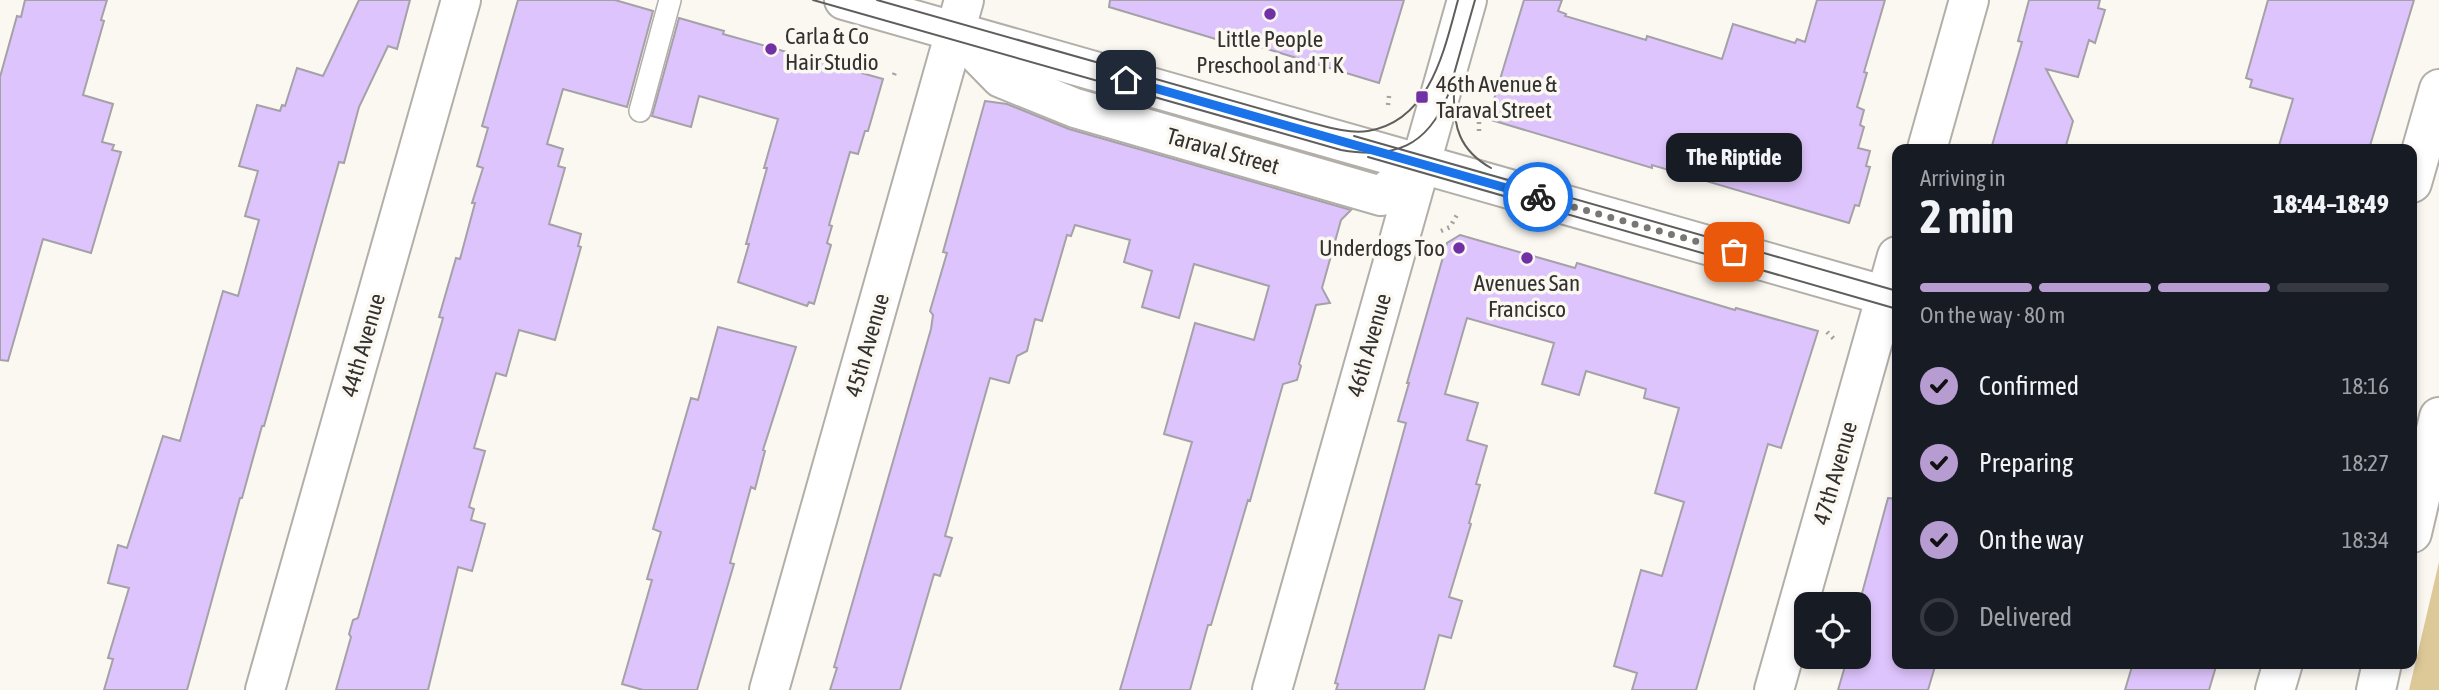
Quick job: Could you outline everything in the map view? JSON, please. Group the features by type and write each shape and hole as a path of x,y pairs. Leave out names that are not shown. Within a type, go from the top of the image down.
{"street":[{"name":"44th Avenue","path":"265,690 461,0"},
{"name":"Taraval Street","path":"844,0 960,16"},
{"name":"Taraval Street","path":"919,0 960,16 1420,163 1891,297"},
{"name":"46th Avenue","path":"1272,690 1466,0"},
{"path":"1928,144 1969,0"},
{"name":"45th Avenue","path":"769,690 960,16"},
{"path":"2417,166 2439,89"},
{"name":"47th Avenue","path":"1774,690 1891,297"},
{"path":"2417,409 2439,416 2418,477"},
{"path":"2275,690 2281,669"},
{"path":"2375,690 2380,669"}],"lane":[{"path":"640,111 670,0"}],"path":[{"path":"1388,105 1390,96"},
{"path":"1479,121 1479,131"},
{"path":"1450,227 1461,209"}],"shaded area":[{"path":"2439,562 2439,690 2409,690 2414,669 2417,669 2417,656"}],"building":[{"path":"25,0 107,0 101,20 104,21 83,95 113,104 102,142 114,145 112,150 121,152 91,253 43,239 8,361 0,360 0,77 17,16 21,17"},
{"path":"359,0 410,0 397,49 388,46 359,107 344,163 339,162 264,426 240,498 187,690 104,690 113,659 108,658 129,588 108,583 118,545 127,548 163,436 180,441 223,291 238,296 259,220 245,216 258,171 239,166 257,105 280,111 282,105 285,106 297,68 323,76"},
{"path":"518,0 615,0 653,11 627,107 563,89 547,144 563,149 558,166 565,168 549,224 581,234 578,246 581,247 555,340 519,330 506,376 496,373 474,448 485,451 469,507 474,509 471,520 485,524 472,571 458,567 428,690 336,690 353,620 358,618 443,318 439,317 456,258 460,259 475,203 472,203 483,168 477,166 488,128 482,126"},
{"path":"1110,0 1404,0 1379,83 1221,35 1219,40 1109,7"},
{"path":"1524,0 1562,0 1558,11 1566,14 1565,16 1646,40 1647,36 1722,59 1733,24 1795,43 1797,39 1805,42 1817,0 1885,0 1857,107 1864,110 1860,125 1864,127 1858,148 1870,151 1866,166 1870,167 1859,206 1855,205 1849,223 1488,119"},
{"path":"2029,0 2100,0 2098,8 2105,10 2095,43 2089,40 2078,77 2046,69 2073,121 2066,144 1992,144 2022,42 2018,41"},
{"path":"2268,0 2414,0 2371,144 2280,144 2293,99 2250,87 2252,80 2246,78"},
{"path":"679,18 724,31 723,34 883,79 868,131 865,131 858,154 850,152 829,225 832,226 827,243 831,245 814,304 809,302 807,306 738,282 778,119 699,96 691,127 652,116"},
{"path":"985,101 1007,104 1069,129 1351,210 1341,220 1322,288 1330,303 1316,305 1297,380 1283,384 1250,501 1248,500 1211,625 1208,625 1190,690 1120,690 1192,442 1164,434 1195,323 1254,340 1269,286 1194,264 1179,318 1142,307 1152,271 1124,262 1130,240 1075,225 1071,236 1067,235 1042,321 1035,319 1027,351 1017,356 1009,383 990,378 945,536 952,538 940,576 934,574 900,690 830,690 837,668 834,667 931,329 933,315 930,311 947,253 943,252"},
{"path":"1460,235 1575,268 1577,263 1735,310 1736,308 1818,331 1781,448 1768,444 1696,690 1632,690 1637,673 1614,666 1641,570 1662,576 1684,502 1655,493 1679,408 1644,398 1646,389 1586,371 1579,395 1542,384 1554,343 1467,318 1445,394 1478,403 1467,440 1487,446 1476,484 1480,485 1469,523 1471,524 1449,597 1462,601 1451,638 1439,635 1424,690 1336,690 1338,684 1335,683 1406,423 1398,421 1407,383 1447,243"},
{"path":"718,327 796,347 763,450 765,451 755,489 751,487 730,563 734,564 697,690 643,690 622,684 652,580 647,579 661,532 653,529 691,398 698,400"},
{"path":"1888,498 1892,498 1892,669 1934,669 1928,690 1838,690 1844,669 1871,669 1871,592 1862,592"},
{"path":"2131,669 2215,669 2209,690 2125,690"}],"tram line":[{"path":"813,0 1341,150 1377,153 1393,150 1419,138 1440,113 1448,95 1475,0"},
{"path":"877,0 1304,121 1360,132 1389,125 1420,99 1440,61 1458,0"},
{"path":"1454,92 1455,116 1460,136 1472,153 1491,168"},
{"path":"1354,136 1892,290"},
{"path":"1368,157 1892,308"}],"way so far":[{"path":"1538,197 1734,252"}],"place":[{"name":"Little People Preschool and T K","path":"1270,14"},
{"name":"Carla & Co Hair Studio","path":"771,49"},
{"name":"46th Avenue & Taraval Street","path":"1422,97"},
{"name":"Underdogs Too","path":"1459,248"},
{"name":"The Riptide","path":"1734,252"},
{"name":"Avenues San Francisco","path":"1527,258"}],"route":[{"path":"1126,80 1538,197"}]}
